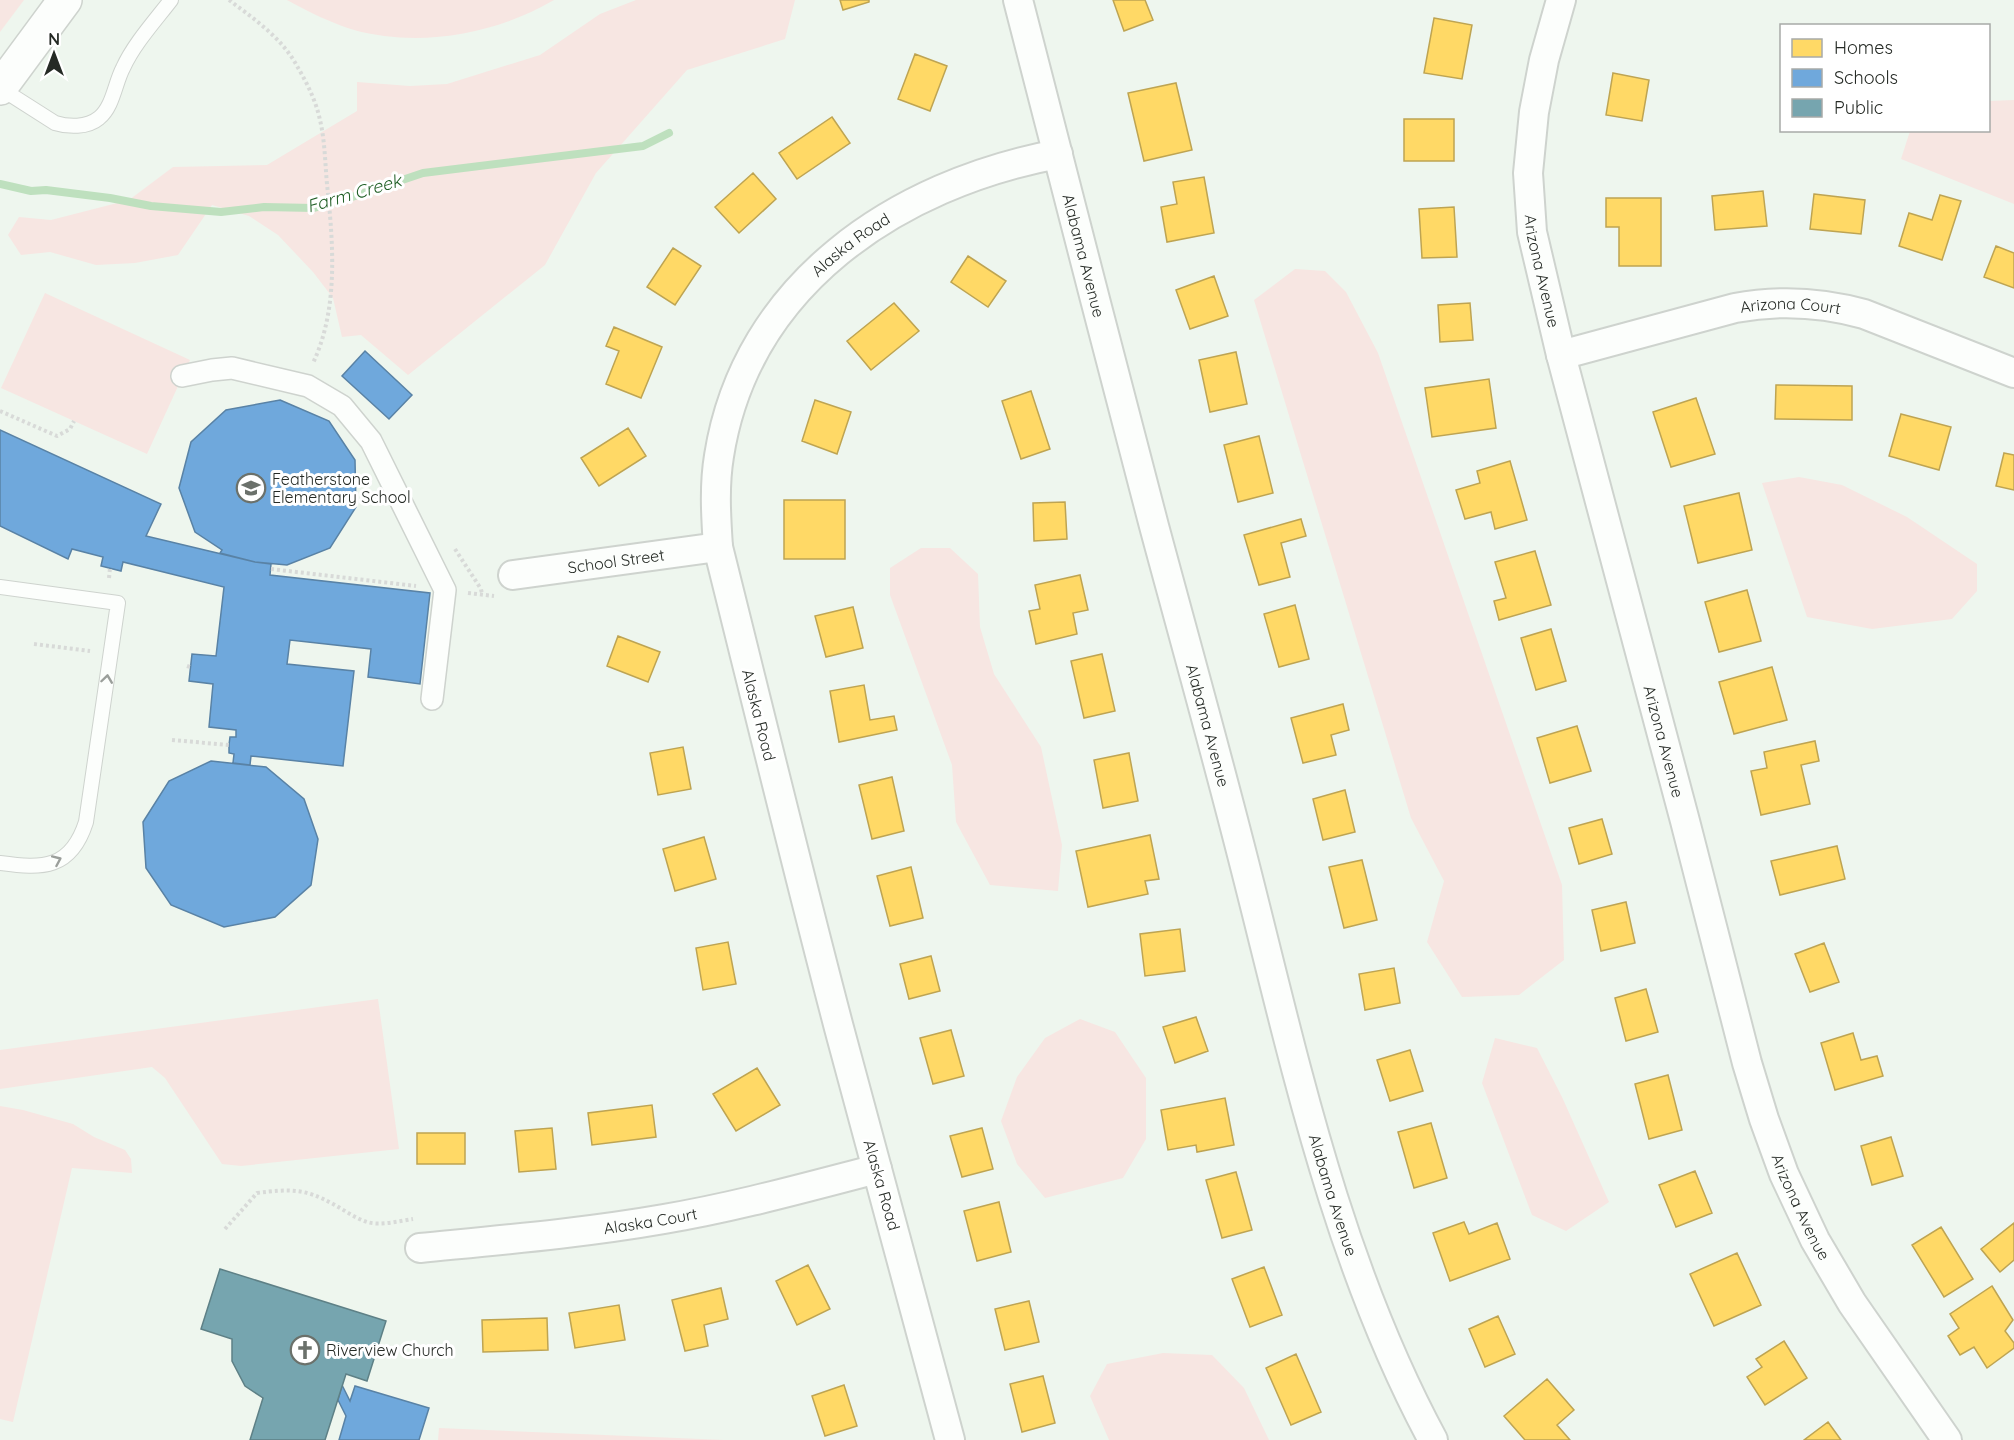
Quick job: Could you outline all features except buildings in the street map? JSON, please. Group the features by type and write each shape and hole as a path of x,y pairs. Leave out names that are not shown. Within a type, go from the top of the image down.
{"street":[{"path":"0,88 65,0"},
{"name":"Alabama Avenue","path":"1018,0 1321,1161 1348,1245 1379,1325 1433,1440"},
{"name":"Arizona Avenue","path":"1561,0 1546,50 1536,102 1528,173 1532,232 1562,356 1747,1063 1784,1174 1820,1249 1852,1303 1947,1440"},
{"name":"Alaska Road","path":"950,1440 788,833 718,547 715,504 718,457 729,411 746,368 768,327 796,290 837,253 862,234 918,199 991,170 1020,161 1058,154"},
{"name":"Arizona Court","path":"1562,356 1735,308 1756,304 1795,303 1842,308 1864,314 2014,373"},
{"path":"182,376 232,369 303,384 342,406 371,441 445,590 432,699"},
{"name":"School Street","path":"506,586 718,547"},
{"name":"Alaska Court","path":"420,1248 614,1227 665,1219 877,1168"}],"lane":[{"path":"0,88 55,123 64,126 81,125 99,118 110,101 123,67 171,0"},
{"path":"0,587 118,603 86,822 81,837 69,854 44,865 27,867 0,863"}],"path":[{"path":"229,0 268,31 296,63 315,101 321,121 330,212 329,311 319,347 303,384"},
{"path":"0,411 57,436 70,429 74,422"},
{"path":"109,578 110,568"},
{"path":"271,569 445,590 506,586"},
{"path":"34,644 111,654"},
{"path":"172,740 229,745"},
{"path":"225,1228 257,1193 286,1190 300,1191 324,1199 368,1222 382,1223 414,1219"}],"shaded area":[{"path":"0,0 24,0 0,32"},
{"path":"287,0 554,0 508,22 483,29 431,37 405,38 354,30 320,17"},
{"path":"636,0 795,0 785,39 687,70 596,173 545,265 408,375 361,335 342,337 333,298 313,272 278,235 249,216 212,205 178,255 135,263 96,265 50,252 21,255 8,235 19,217 51,220 129,200 173,167 267,165 357,111 357,82 410,86 447,84 540,55 600,14"},
{"path":"2014,100 2014,204 1901,159 1910,132 1990,132 1990,101"},
{"path":"1295,269 1325,271 1346,292 1378,353 1562,885 1564,960 1519,995 1462,997 1427,942 1444,881 1411,818 1254,300"},
{"path":"45,293 190,360 147,454 1,388"},
{"path":"1799,477 1842,485 1907,517 1977,564 1977,591 1952,619 1872,629 1807,617 1762,483"},
{"path":"921,548 950,548 978,574 980,627 994,674 1041,747 1062,845 1058,891 990,885 956,822 952,765 890,595 890,568"},
{"path":"378,999 399,1149 241,1166 222,1164 165,1078 152,1067 0,1089 0,1050"},
{"path":"1080,1019 1115,1032 1146,1078 1146,1139 1123,1178 1045,1198 1017,1164 1001,1121 1017,1077 1045,1038"},
{"path":"1495,1038 1537,1048 1562,1097 1609,1202 1566,1231 1532,1215 1482,1083"},
{"path":"0,1106 73,1124 94,1137 125,1150 131,1159 132,1173 72,1168 13,1422 0,1419"},
{"path":"1163,1353 1212,1355 1244,1388 1269,1440 1109,1440 1090,1396 1107,1364"},
{"path":"439,1428 725,1440 438,1440"}],"waterway":[{"name":"Farm Creek","path":"0,184 31,191 46,190 151,206 221,212 264,207 314,208 423,173 643,146 669,133"}],"place":[{"name":"Featherstone Elementary School","path":"251,488"},
{"name":"Riverview Church","path":"305,1350"}]}
